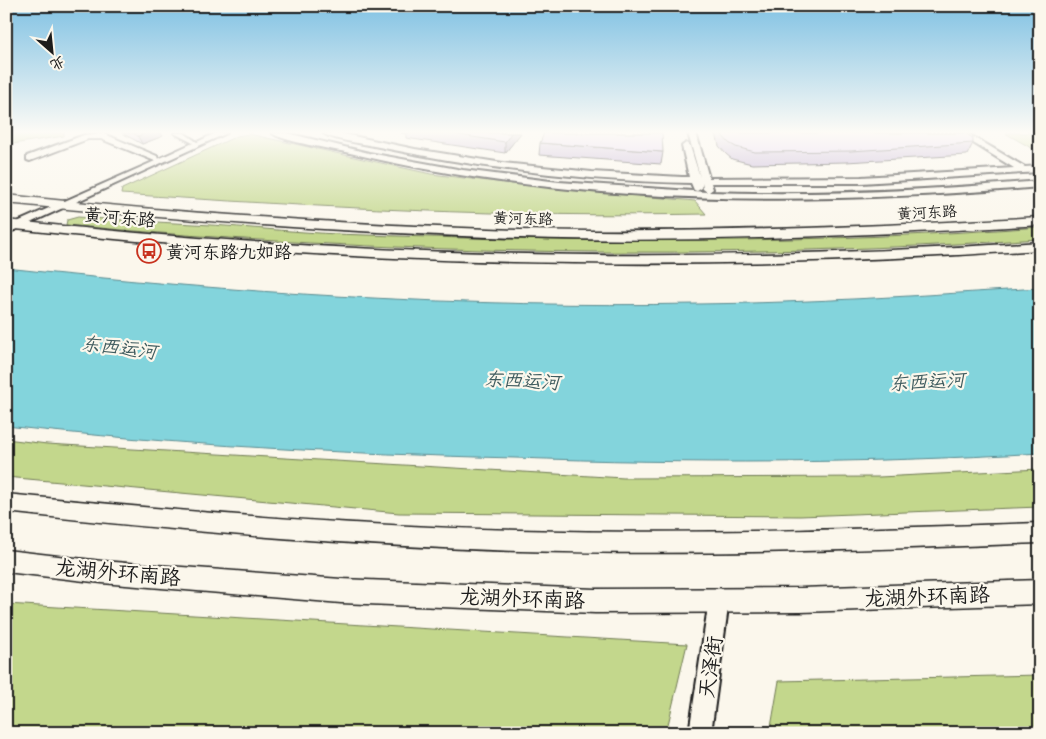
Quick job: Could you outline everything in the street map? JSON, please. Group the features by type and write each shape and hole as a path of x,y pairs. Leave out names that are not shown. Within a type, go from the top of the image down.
{"main road":[{"name":"黄河东路","path":"6,199 160,216 323,227 570,235 826,232 1040,221"},
{"name":"黄河东路","path":"9,226 224,245 468,257 772,258 935,253 1040,246"},
{"path":"6,503 136,517 358,534 592,542 800,541 1040,533"},
{"name":"龙湖外环南路","path":"6,561 102,572 342,591 595,601 905,598 1040,592"}],"street":[{"path":"57,205 134,167"},
{"path":"9,226 143,167"},
{"path":"441,167 636,191 710,195 847,195 929,192 1040,184"},
{"path":"534,167 637,178 706,182 843,182 1038,170"},
{"path":"692,167 699,194"},
{"path":"702,167 710,195"},
{"path":"1020,167 1040,180"},
{"name":"天泽街","path":"700,733 719,600"}],"green space":[{"path":"169,167 401,167 431,174 521,185 695,201 706,214 559,214 413,210 121,194 122,189"},
{"path":"78,217 324,233 536,240 872,237 1040,227 1040,239 796,250 553,252 309,243 66,225 67,220"},
{"path":"6,439 47,444 624,478 879,477 1040,469 1040,507 800,516 399,513 6,477"},
{"path":"6,604 687,644 666,733 6,733"},
{"path":"1040,675 1040,733 770,733 779,681"}],"water":[{"name":"东西运河","path":"6,268 178,285 351,297 524,304 611,305 783,302 1040,288 1040,453 974,457 778,462 581,460 260,448 69,433 6,426"}],"place":[{"name":"黄河东路九如路","path":"149,251"}]}
